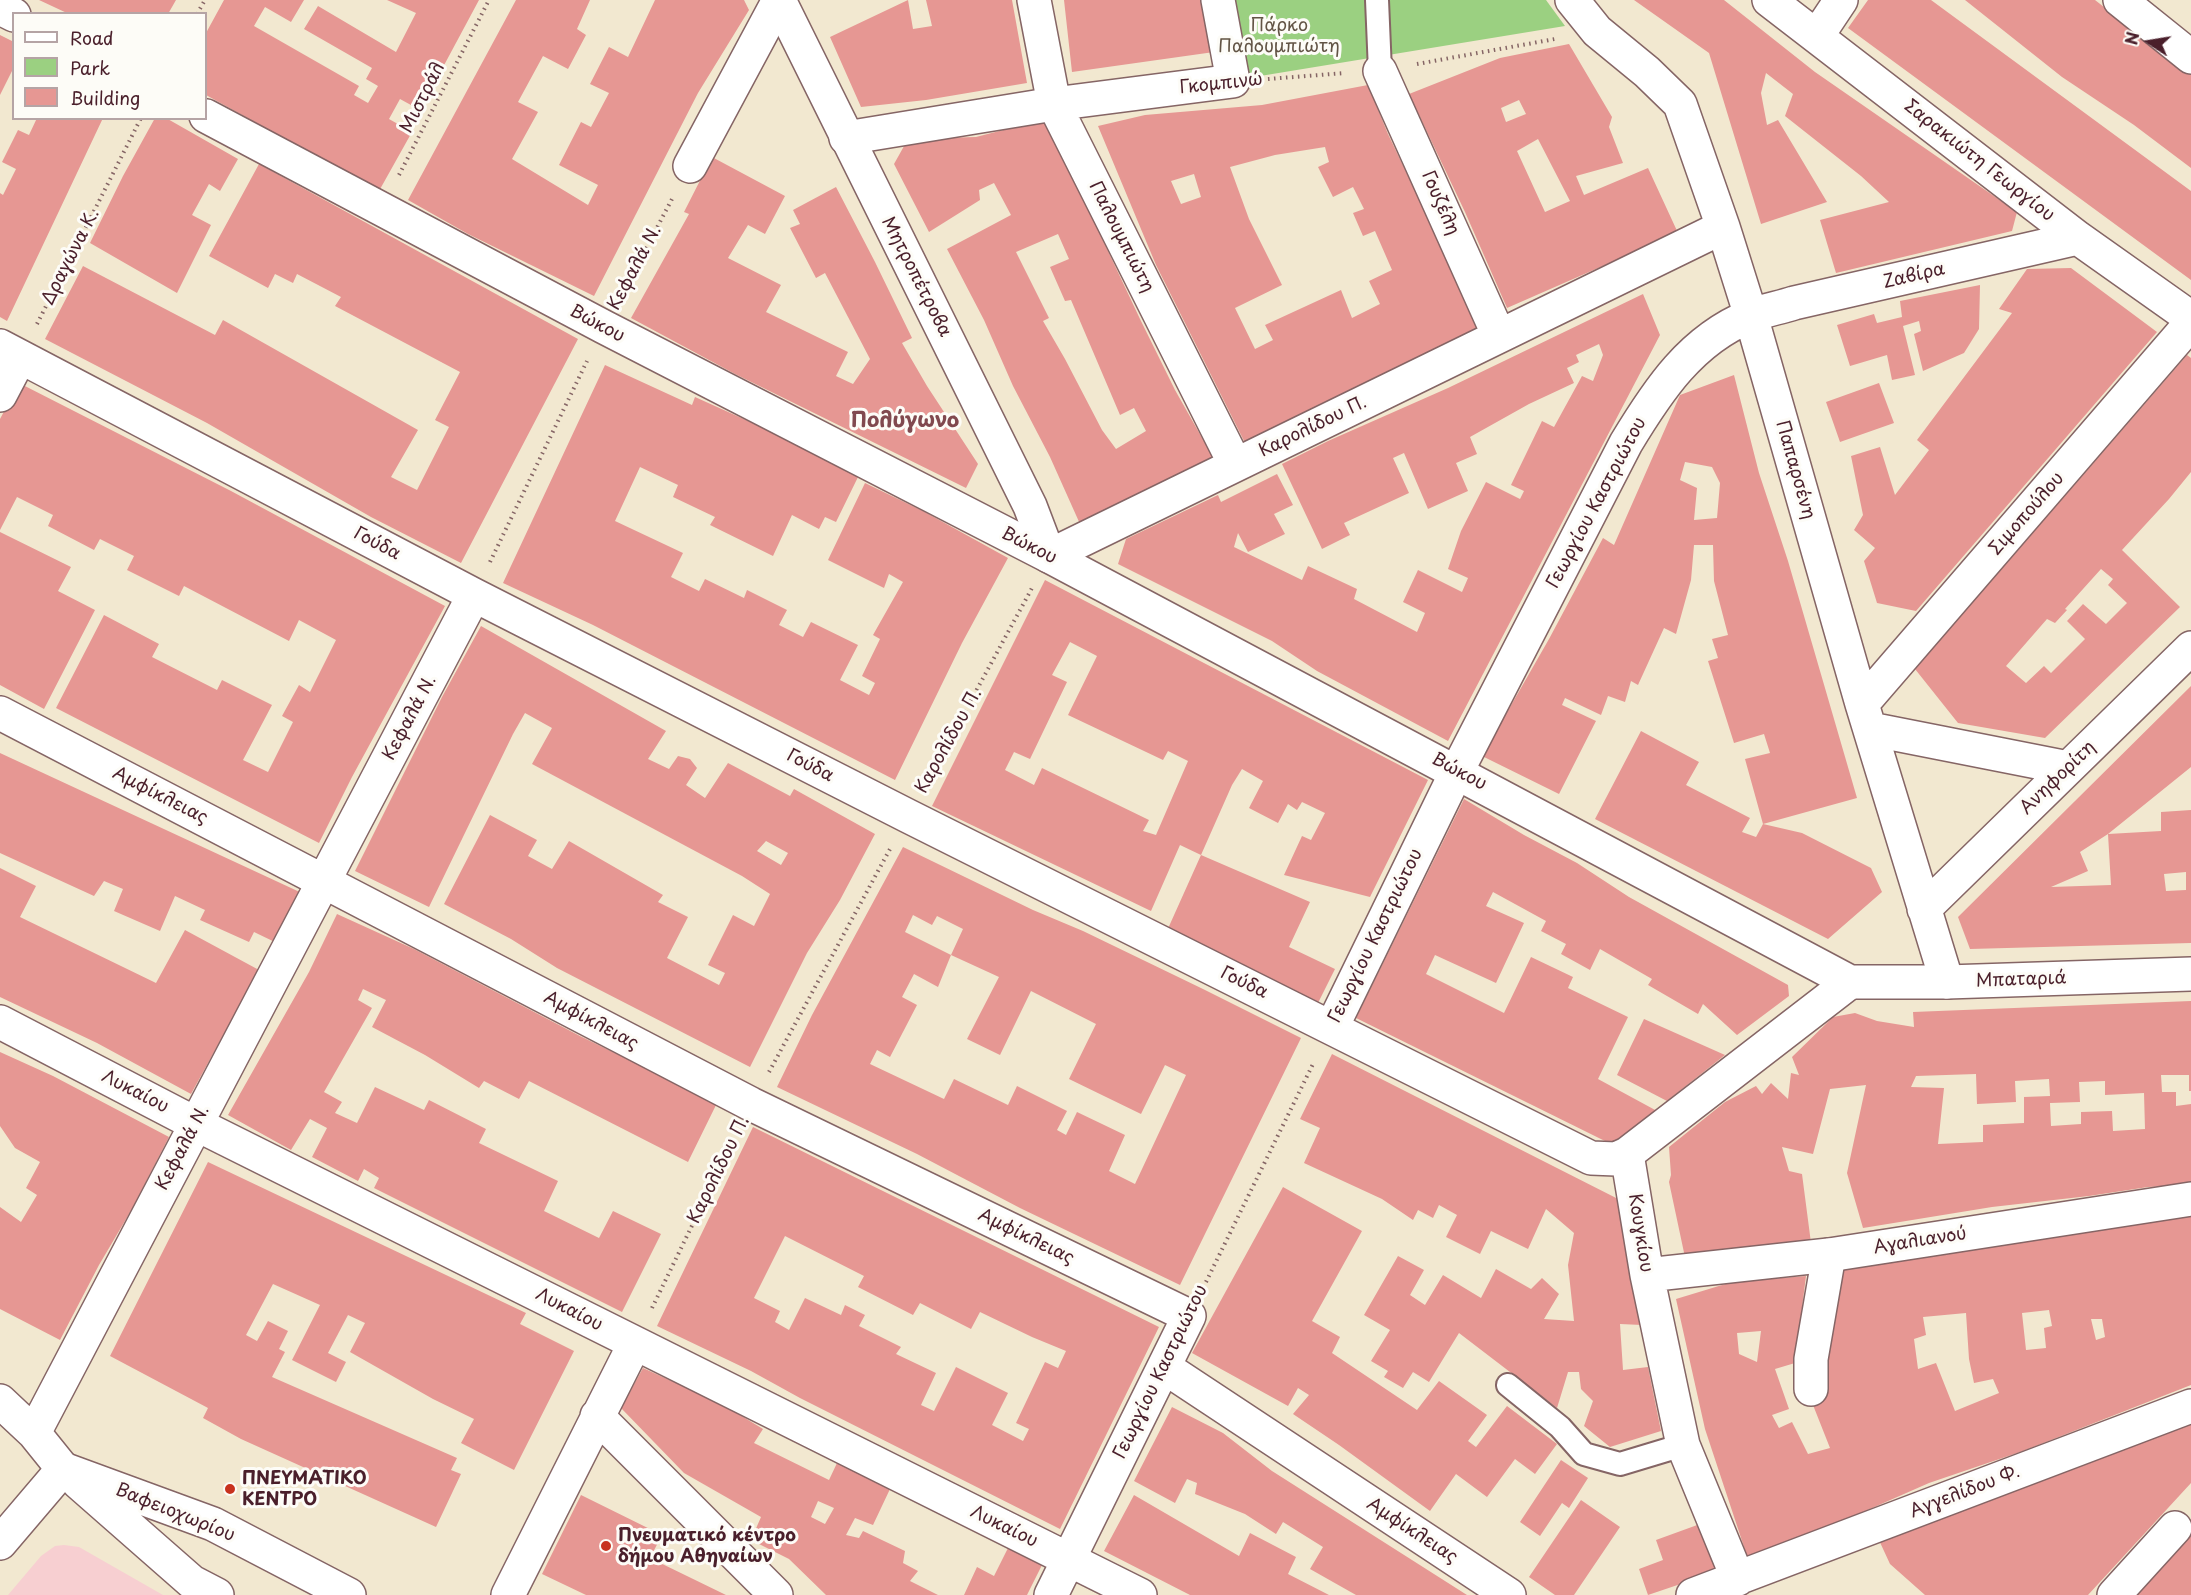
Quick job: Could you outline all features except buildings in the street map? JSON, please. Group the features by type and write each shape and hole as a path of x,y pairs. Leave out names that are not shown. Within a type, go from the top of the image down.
{"street":[{"path":"690,166 779,0"},
{"name":"Μητροπέτροβα","path":"779,0 1030,506 1049,556"},
{"name":"Παλουμπιώτη","path":"1034,0 1054,104 1235,464"},
{"path":"1218,0 1233,81"},
{"name":"Παπαρσένη","path":"1572,0 1597,31 1647,72 1680,104 1751,316 1866,717 1947,982"},
{"name":"Σαρακιώτη Γεωργίου","path":"1769,0 2078,238 2191,318"},
{"path":"1817,36 1841,0"},
{"path":"2120,0 2191,57"},
{"name":"Γουζέλη","path":"1380,71 1499,336"},
{"name":"Γκομπινώ","path":"846,138 1054,104 1233,81"},
{"name":"Βώκου","path":"207,117 604,327 1049,556 1850,982"},
{"name":"Καρολίδου Π.","path":"1049,556 1723,227"},
{"name":"Ζαβίρα","path":"1751,316 1794,303 2078,238"},
{"name":"Γεωργίου Καστριώτου","path":"1332,1027 1456,771 1626,443 1649,405 1672,373 1687,357 1721,330 1751,316"},
{"name":"Σιμοπούλου","path":"1866,717 2191,323"},
{"path":"0,395 10,351"},
{"name":"Γούδα","path":"10,351 474,596 1591,1158 1616,1159 1627,1154"},
{"name":"Κεφαλά Ν.","path":"34,1433 474,596"},
{"name":"Ανηφορίτη","path":"1924,909 2191,648"},
{"name":"Αμφίκλειας","path":"0,713 325,880 751,1104 1189,1316"},
{"path":"1866,717 2068,768"},
{"name":"Μπαταριά","path":"1850,982 1947,982 2191,974"},
{"path":"1627,1154 1850,982"},
{"name":"Λυκαίου","path":"0,1022 196,1124 1140,1595"},
{"name":"Κουγκίου","path":"1627,1154 1647,1275 1683,1445 1738,1579"},
{"name":"Αγαλιανού","path":"1647,1275 1829,1255 2191,1199"},
{"path":"1810,1389 1811,1359 1829,1255"},
{"name":"Γεωργίου Καστριώτου","path":"1051,1595 1189,1316"},
{"path":"508,1595 635,1343"},
{"name":"Αμφίκλειας","path":"1164,1367 1509,1595"},
{"name":"Βαφειοχωρίου","path":"0,1401 34,1433 63,1469 192,1582 217,1595"},
{"name":"Αγγελίδου Φ.","path":"1693,1595 2191,1406"},
{"path":"597,1416 776,1595"},
{"path":"0,1543 63,1469"},
{"name":"Βαφειοχωρίου","path":"63,1469 213,1524 349,1595"},
{"path":"2114,1595 2175,1528"}],"lane":[{"path":"1377,0 1380,71"},
{"path":"1508,1385 1560,1426 1584,1454 1620,1464 1683,1445"}],"path":[{"name":"Μιστράλ","path":"382,209 489,0"},
{"name":"Γκομπινώ","path":"1233,81 1380,71 1597,31"},
{"name":"Δραγώνα Κ.","path":"10,351 140,120"},
{"name":"Κεφαλά Ν.","path":"474,596 604,327 690,166"},
{"name":"Καρολίδου Π.","path":"635,1343 751,1104 1049,556"},
{"name":"Γεωργίου Καστριώτου","path":"1189,1316 1332,1027"}],"shaded area":[{"path":"55,1546 79,1547 163,1595 8,1595 41,1556"}],"green space":[{"name":"Πάρκο Παλουμπιώτη","path":"1229,0 1546,0 1565,26 1248,78"}],"place":[{"name":"ΠΝΕΥΜΑΤΙΚΟ ΚΕΝΤΡΟ","path":"230,1489"},
{"name":"Πνευματικό κέντρο δήμου Αθηναίων","path":"606,1546"}],"district":[{"name":"Πολύγωνο","path":"905,421"}]}
